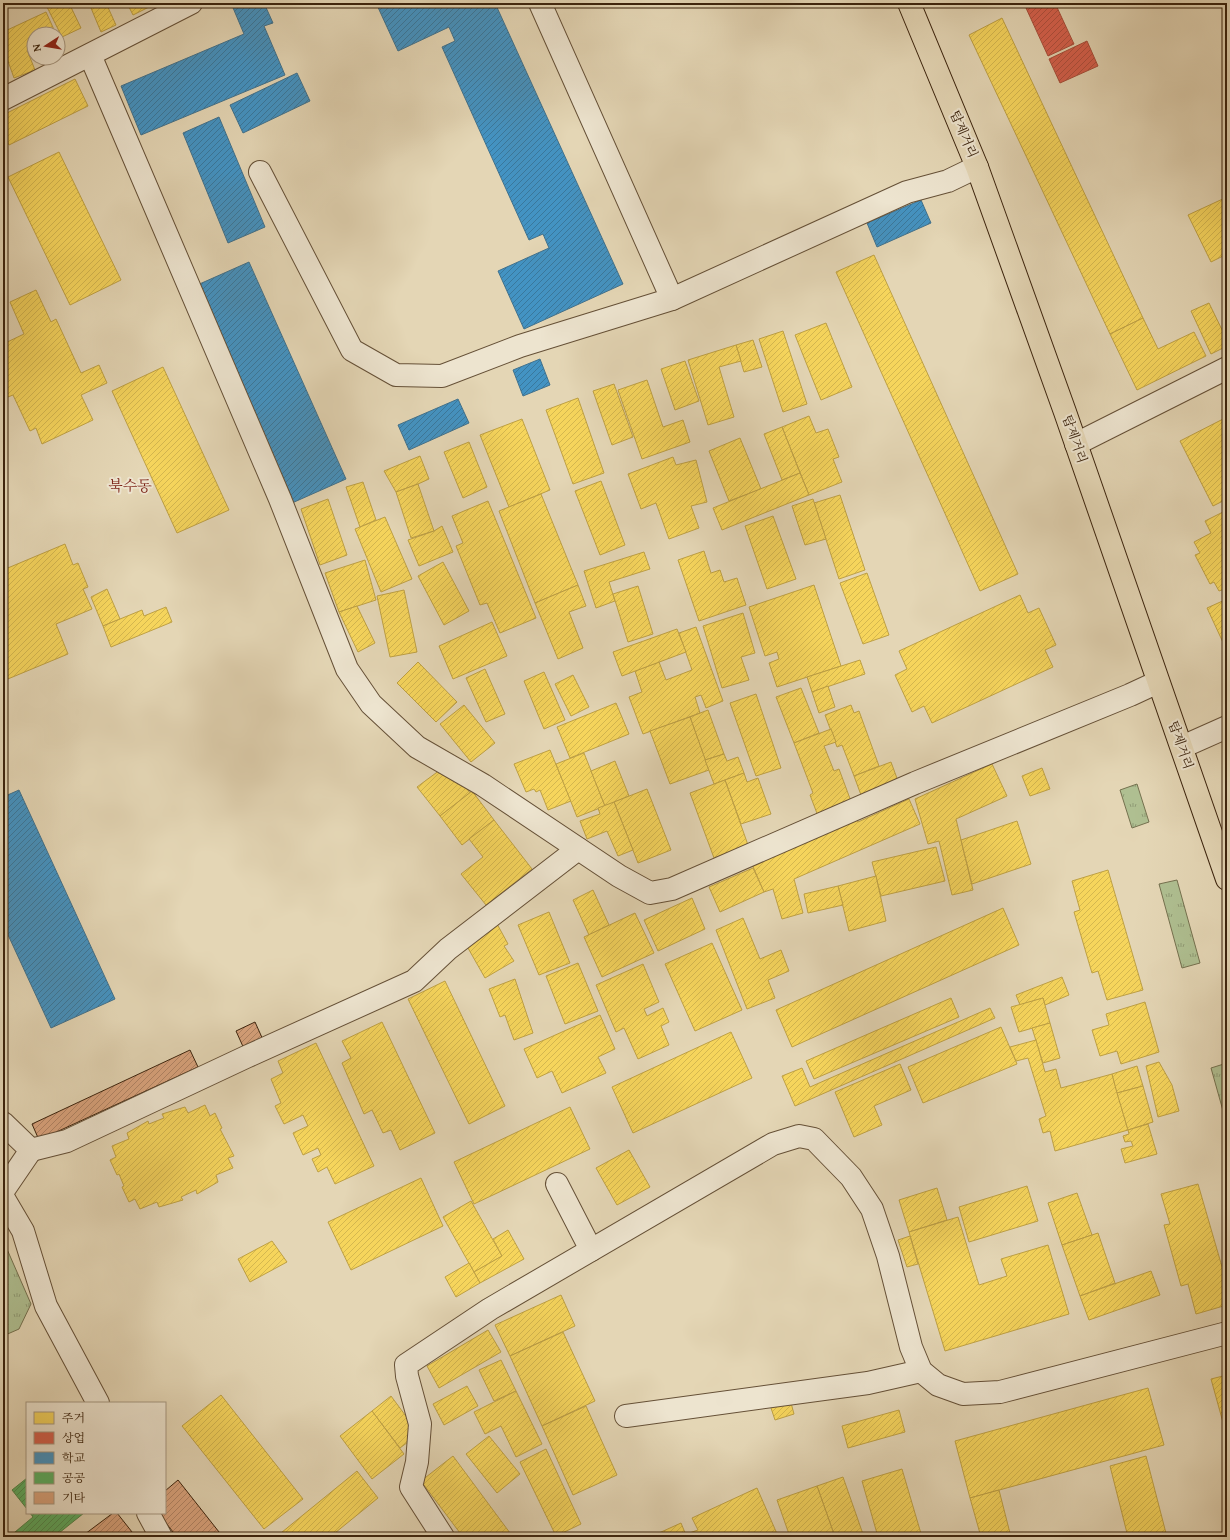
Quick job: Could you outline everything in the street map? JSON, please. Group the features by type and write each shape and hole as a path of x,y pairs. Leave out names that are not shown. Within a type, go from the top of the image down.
{"main road":[{"name":"탑제거리","path":"909,3 977,167 1076,444 1227,879"}],"street":[{"path":"3,99 191,3"},
{"path":"540,3 672,298"},
{"path":"90,54 280,499 347,669 371,704 417,747 483,785 619,876 650,893 672,889 915,783 1130,695 1158,682"},
{"path":"260,172 352,350 396,375 442,376 520,346 672,298 907,192 948,181 977,167"},
{"path":"1076,444 1227,368"},
{"path":"1182,747 1227,727"},
{"path":"3,1191 31,1150 67,1141 239,1060 414,981 448,949 578,849"},
{"path":"3,1123 31,1150"},
{"path":"443,1537 411,1487 417,1462 420,1424 407,1376 406,1365 490,1309 591,1250 774,1144 799,1136 814,1139 851,1177 872,1209 888,1256 911,1347 921,1371 938,1385 963,1394 1000,1392 1227,1333"},
{"path":"557,1184 591,1250"},
{"path":"3,1197 23,1231 46,1306 97,1402"},
{"path":"626,1416 868,1383 921,1371"},
{"path":"149,1514 161,1537"}],"green space":[{"path":"1137,784 1149,822 1132,828 1120,790"},
{"path":"1177,880 1200,963 1182,968 1159,884"},
{"path":"1227,1063 1227,1125 1211,1068"},
{"path":"3,1240 31,1304 19,1329 3,1336"}],"building: 주거":[{"path":"45,3 69,3 81,28 66,35 66,26 56,26"},
{"path":"102,3 106,3 116,25 101,32 91,8"},
{"path":"127,3 157,3 133,15"},
{"path":"46,12 52,26 26,26 26,66 33,66 35,70 14,78 3,47 3,32"},
{"path":"1002,18 1143,318 1110,334 969,35"},
{"path":"75,79 88,106 9,145 3,132 3,115"},
{"path":"59,152 121,280 70,305 8,177"},
{"path":"1227,197 1227,254 1211,262 1188,215"},
{"path":"874,255 1018,574 980,591 836,272"},
{"path":"36,290 51,322 56,319 81,373 99,365 107,383 81,395 93,420 42,444 36,428 30,431 13,395 3,399 3,344 24,334 10,302"},
{"path":"1209,303 1227,340 1227,346 1211,354 1191,311"},
{"path":"1143,318 1158,349 1194,332 1206,356 1137,390 1110,334"},
{"path":"826,323 852,387 821,400 795,335"},
{"path":"783,331 807,404 783,412 759,339"},
{"path":"753,340 762,367 744,372 736,345"},
{"path":"736,345 741,361 719,367 734,417 708,425 688,360"},
{"path":"685,361 699,401 675,410 661,369"},
{"path":"163,367 229,510 177,533 112,391"},
{"path":"647,380 663,427 683,420 690,442 642,459 618,390"},
{"path":"614,384 633,437 612,445 593,391"},
{"path":"578,398 604,473 573,484 546,410"},
{"path":"809,416 816,433 828,429 839,457 833,459 842,482 809,495 782,427"},
{"path":"1227,417 1227,499 1213,506 1180,441"},
{"path":"522,419 550,490 509,507 480,435"},
{"path":"782,427 800,473 782,480 764,434"},
{"path":"740,438 761,489 729,501 709,451"},
{"path":"469,442 487,487 463,498 444,452"},
{"path":"420,456 429,479 396,492 384,471"},
{"path":"673,457 676,465 696,460 707,502 691,506 699,528 669,539 656,503 641,509 628,474"},
{"path":"800,473 809,495 722,530 713,508"},
{"path":"601,481 625,545 600,555 575,491"},
{"path":"363,482 376,520 360,527 346,487"},
{"path":"418,484 434,531 411,538 396,492"},
{"path":"541,494 578,585 535,603 499,511"},
{"path":"840,495 865,570 839,579 814,503"},
{"path":"328,499 347,555 320,565 301,509"},
{"path":"813,499 826,539 805,545 792,506"},
{"path":"488,501 536,618 500,633 487,603 480,605 456,546 463,543 452,516"},
{"path":"1227,510 1227,588 1219,591 1214,582 1210,584 1195,555 1200,553 1194,542 1211,533 1205,521"},
{"path":"773,516 796,579 767,589 745,526"},
{"path":"385,517 412,579 381,592 355,529"},
{"path":"442,526 453,552 419,566 408,540 434,531"},
{"path":"65,544 73,565 78,563 88,587 83,589 92,609 56,624 68,654 3,681 3,570"},
{"path":"704,551 711,573 720,570 724,582 737,578 746,605 699,621 678,560"},
{"path":"644,552 650,569 609,582 615,601 596,608 584,571"},
{"path":"365,560 376,600 339,612 325,573"},
{"path":"443,562 469,611 444,625 418,576"},
{"path":"867,573 889,635 863,644 840,583"},
{"path":"578,585 586,606 569,612 583,648 558,659 535,603"},
{"path":"814,585 841,666 777,687 769,663 779,659 777,652 765,656 749,607"},
{"path":"638,586 653,634 628,642 613,594"},
{"path":"107,589 120,619 103,626 91,597"},
{"path":"404,590 417,652 390,657 377,596"},
{"path":"1020,595 1028,613 1039,608 1056,645 1045,650 1053,667 932,723 924,706 912,712 895,675 907,669 899,651"},
{"path":"1227,599 1227,651 1207,608"},
{"path":"357,606 375,643 358,652 339,612"},
{"path":"166,607 172,622 111,647 103,626 142,610 144,616"},
{"path":"743,613 755,653 741,657 749,680 722,688 703,626"},
{"path":"492,622 507,656 453,679 439,646"},
{"path":"696,627 723,701 706,708 701,695 695,697 700,713 643,734 629,697 642,692 635,671 659,662 666,680 692,670 679,633"},
{"path":"677,629 686,652 622,676 613,652"},
{"path":"860,660 865,674 812,692 807,677"},
{"path":"418,662 457,702 436,722 397,683"},
{"path":"485,669 505,714 486,722 466,678"},
{"path":"544,672 565,720 544,729 524,681"},
{"path":"573,675 589,707 571,716 555,684"},
{"path":"828,686 835,707 819,713 812,692"},
{"path":"801,688 819,733 794,743 776,697"},
{"path":"756,694 781,768 756,776 730,703"},
{"path":"616,703 629,734 570,758 557,727"},
{"path":"464,705 495,743 471,762 440,724"},
{"path":"851,705 854,713 859,711 879,766 854,776 842,745 837,747 825,715"},
{"path":"708,710 724,754 705,760 690,717"},
{"path":"690,717 709,770 670,784 650,731"},
{"path":"831,729 836,742 824,746 834,771 839,769 852,804 818,816 810,795 813,793 794,743"},
{"path":"550,750 571,801 548,810 540,790 536,792 534,789 526,792 514,764"},
{"path":"584,753 605,806 577,817 556,764"},
{"path":"724,754 727,761 738,757 744,773 714,784 705,760"},
{"path":"615,761 629,796 605,806 591,771"},
{"path":"891,762 898,781 861,795 854,776"},
{"path":"992,764 1007,796 956,819 973,890 952,895 939,841 928,844 915,799"},
{"path":"444,767 457,775 470,793 440,816 417,787"},
{"path":"1042,768 1050,789 1030,796 1022,776"},
{"path":"744,773 747,782 758,778 771,814 741,824 725,780"},
{"path":"725,780 748,845 714,858 690,793"},
{"path":"647,789 671,850 638,863 614,802"},
{"path":"472,791 494,820 462,845 440,816"},
{"path":"909,799 920,824 794,879 803,913 782,919 773,889 764,892 751,862 856,816 858,822"},
{"path":"614,802 633,850 618,856 607,831 587,839 580,821 600,814 598,808"},
{"path":"494,820 532,869 486,905 461,874 483,857 469,839"},
{"path":"1017,821 1031,864 972,884 961,840"},
{"path":"936,847 945,881 881,896 872,862"},
{"path":"753,868 764,892 720,912 709,887"},
{"path":"1108,870 1143,990 1107,1000 1098,971 1092,973 1074,912 1080,910 1072,881"},
{"path":"876,876 886,921 849,931 838,886"},
{"path":"838,886 843,905 808,913 804,894"},
{"path":"593,890 609,925 589,935 573,900"},
{"path":"692,898 705,929 658,951 644,920"},
{"path":"1003,908 1019,945 792,1047 776,1010"},
{"path":"549,912 570,963 539,975 518,925"},
{"path":"635,913 654,953 602,977 584,937"},
{"path":"743,918 760,959 781,950 789,971 768,980 775,998 747,1009 716,930"},
{"path":"496,922 508,944 504,946 514,961 485,978 464,941"},
{"path":"712,943 742,1010 695,1031 665,964"},
{"path":"578,963 598,1011 565,1024 546,976"},
{"path":"643,964 659,1002 644,1009 647,1016 663,1008 669,1022 661,1026 669,1045 638,1059 624,1028 616,1032 596,985"},
{"path":"1062,977 1069,995 1045,1005 1043,998 1020,1005 1016,995"},
{"path":"515,979 533,1033 514,1040 505,1015 500,1017 489,989"},
{"path":"445,981 505,1106 469,1124 408,999"},
{"path":"951,998 959,1017 814,1079 806,1061"},
{"path":"1043,998 1050,1023 1019,1032 1011,1007"},
{"path":"1145,1002 1159,1052 1121,1064 1117,1051 1100,1056 1092,1030 1109,1025 1106,1014"},
{"path":"990,1008 995,1018 795,1106 782,1076 802,1068 810,1087"},
{"path":"600,1015 615,1049 598,1057 606,1073 562,1093 552,1071 537,1078 524,1049"},
{"path":"382,1022 435,1133 400,1150 391,1130 383,1133 372,1110 364,1114 342,1063 351,1058 342,1041"},
{"path":"1050,1023 1060,1058 1043,1063 1032,1028"},
{"path":"1001,1027 1017,1064 923,1103 908,1067"},
{"path":"731,1032 752,1078 633,1133 612,1087"},
{"path":"1036,1040 1045,1072 1056,1069 1061,1088 1112,1074 1128,1130 1055,1151 1050,1131 1043,1133 1039,1119 1046,1116 1028,1058 1016,1061 1010,1047"},
{"path":"316,1043 374,1166 335,1184 327,1167 318,1172 312,1159 321,1155 318,1148 303,1155 293,1133 308,1126 303,1115 284,1124 275,1106 281,1103 271,1079 283,1073 278,1061"},
{"path":"1159,1062 1172,1085 1179,1111 1158,1117 1146,1066"},
{"path":"900,1064 911,1090 874,1106 882,1125 854,1137 835,1092"},
{"path":"1137,1066 1143,1086 1117,1093 1112,1074"},
{"path":"1143,1086 1153,1122 1128,1130 1117,1093"},
{"path":"205,1105 210,1116 215,1113 222,1128 220,1129 234,1156 228,1158 233,1168 216,1175 218,1182 197,1194 196,1190 181,1197 183,1200 159,1207 157,1202 140,1209 135,1199 129,1202 122,1187 124,1186 119,1174 117,1175 110,1160 116,1157 112,1146 129,1139 127,1133 148,1121 149,1124 164,1118 162,1114 185,1107 188,1113"},
{"path":"570,1107 590,1149 474,1204 454,1162"},
{"path":"1148,1124 1157,1154 1125,1163 1121,1149 1133,1146 1131,1141 1125,1142 1123,1136 1129,1134 1128,1130"},
{"path":"629,1150 650,1187 617,1205 596,1168"},
{"path":"421,1178 443,1226 351,1270 328,1222"},
{"path":"1198,1184 1227,1284 1227,1305 1196,1314 1188,1284 1181,1286 1164,1225 1170,1224 1161,1194"},
{"path":"1027,1186 1038,1221 969,1242 959,1207"},
{"path":"937,1188 947,1220 909,1232 899,1200"},
{"path":"1077,1193 1092,1235 1062,1245 1048,1203"},
{"path":"471,1201 502,1256 474,1272 443,1217"},
{"path":"958,1217 979,1285 1007,1276 1001,1259 1048,1245 1069,1314 945,1351 909,1232"},
{"path":"508,1230 524,1259 480,1283 474,1272 502,1256 493,1239"},
{"path":"1098,1233 1115,1283 1080,1296 1062,1245"},
{"path":"910,1236 918,1264 907,1267 898,1240"},
{"path":"272,1241 287,1262 250,1282 238,1259"},
{"path":"469,1263 480,1283 456,1297 445,1277"},
{"path":"1151,1271 1160,1295 1089,1320 1080,1296"},
{"path":"561,1295 575,1326 510,1356 495,1325"},
{"path":"488,1330 501,1352 439,1388 427,1366"},
{"path":"563,1332 595,1401 542,1426 510,1356"},
{"path":"501,1360 516,1391 494,1401 479,1370"},
{"path":"1227,1375 1227,1437 1211,1379"},
{"path":"467,1386 478,1406 444,1425 433,1404"},
{"path":"1148,1388 1164,1445 970,1498 955,1441"},
{"path":"516,1391 542,1444 516,1457 501,1426 485,1434 474,1412"},
{"path":"221,1395 303,1499 264,1529 182,1426"},
{"path":"391,1396 411,1423 412,1439 400,1448 372,1411"},
{"path":"790,1399 794,1414 775,1420 770,1405"},
{"path":"586,1406 617,1475 573,1495 542,1426"},
{"path":"899,1410 905,1432 848,1448 842,1426"},
{"path":"372,1411 404,1454 372,1479 340,1436"},
{"path":"489,1436 520,1474 497,1493 466,1454"},
{"path":"546,1449 581,1524 556,1536 520,1462"},
{"path":"453,1456 513,1537 463,1537 421,1481"},
{"path":"1146,1456 1167,1537 1128,1537 1110,1466"},
{"path":"902,1469 922,1537 878,1537 862,1481"},
{"path":"357,1471 378,1498 330,1537 276,1537"},
{"path":"843,1477 864,1537 835,1537 817,1486"},
{"path":"817,1486 835,1537 790,1537 777,1500"},
{"path":"757,1488 778,1536 694,1537 692,1532 698,1530 692,1518"},
{"path":"999,1490 1011,1537 981,1537 970,1498"},
{"path":"681,1523 686,1535 692,1532 694,1537 650,1537"}],"building: 상업":[{"path":"1038,3 1055,3 1074,44 1048,56 1026,8"},
{"path":"1087,41 1098,66 1060,83 1049,59"}],"building: 학교":[{"path":"231,3 264,3 273,23 264,26 285,75 141,135 121,86 244,34"},
{"path":"376,3 495,3 623,284 524,329 498,271 549,248 543,234 529,240 442,47 455,41 449,27 398,51"},
{"path":"297,73 310,101 243,133 230,105"},
{"path":"219,117 265,227 228,243 183,133"},
{"path":"921,200 931,223 877,247 867,223"},
{"path":"249,262 346,479 292,503 195,286"},
{"path":"540,359 550,385 523,396 513,370"},
{"path":"458,399 469,423 409,450 398,425"},
{"path":"19,790 115,999 51,1028 3,924 3,797"}],"building: 공공":[{"path":"26,1479 26,1508 12,1490"},
{"path":"31,1514 83,1514 54,1537 9,1537 33,1517"}],"building: 기타":[{"path":"255,1022 264,1042 245,1051 236,1031"},
{"path":"190,1050 198,1067 39,1140 32,1124"},
{"path":"178,1480 223,1537 177,1537 159,1514 166,1514 166,1490"},
{"path":"112,1514 118,1514 136,1537 81,1537"}],"district":[{"name":"북수동","path":"130,485"}]}
